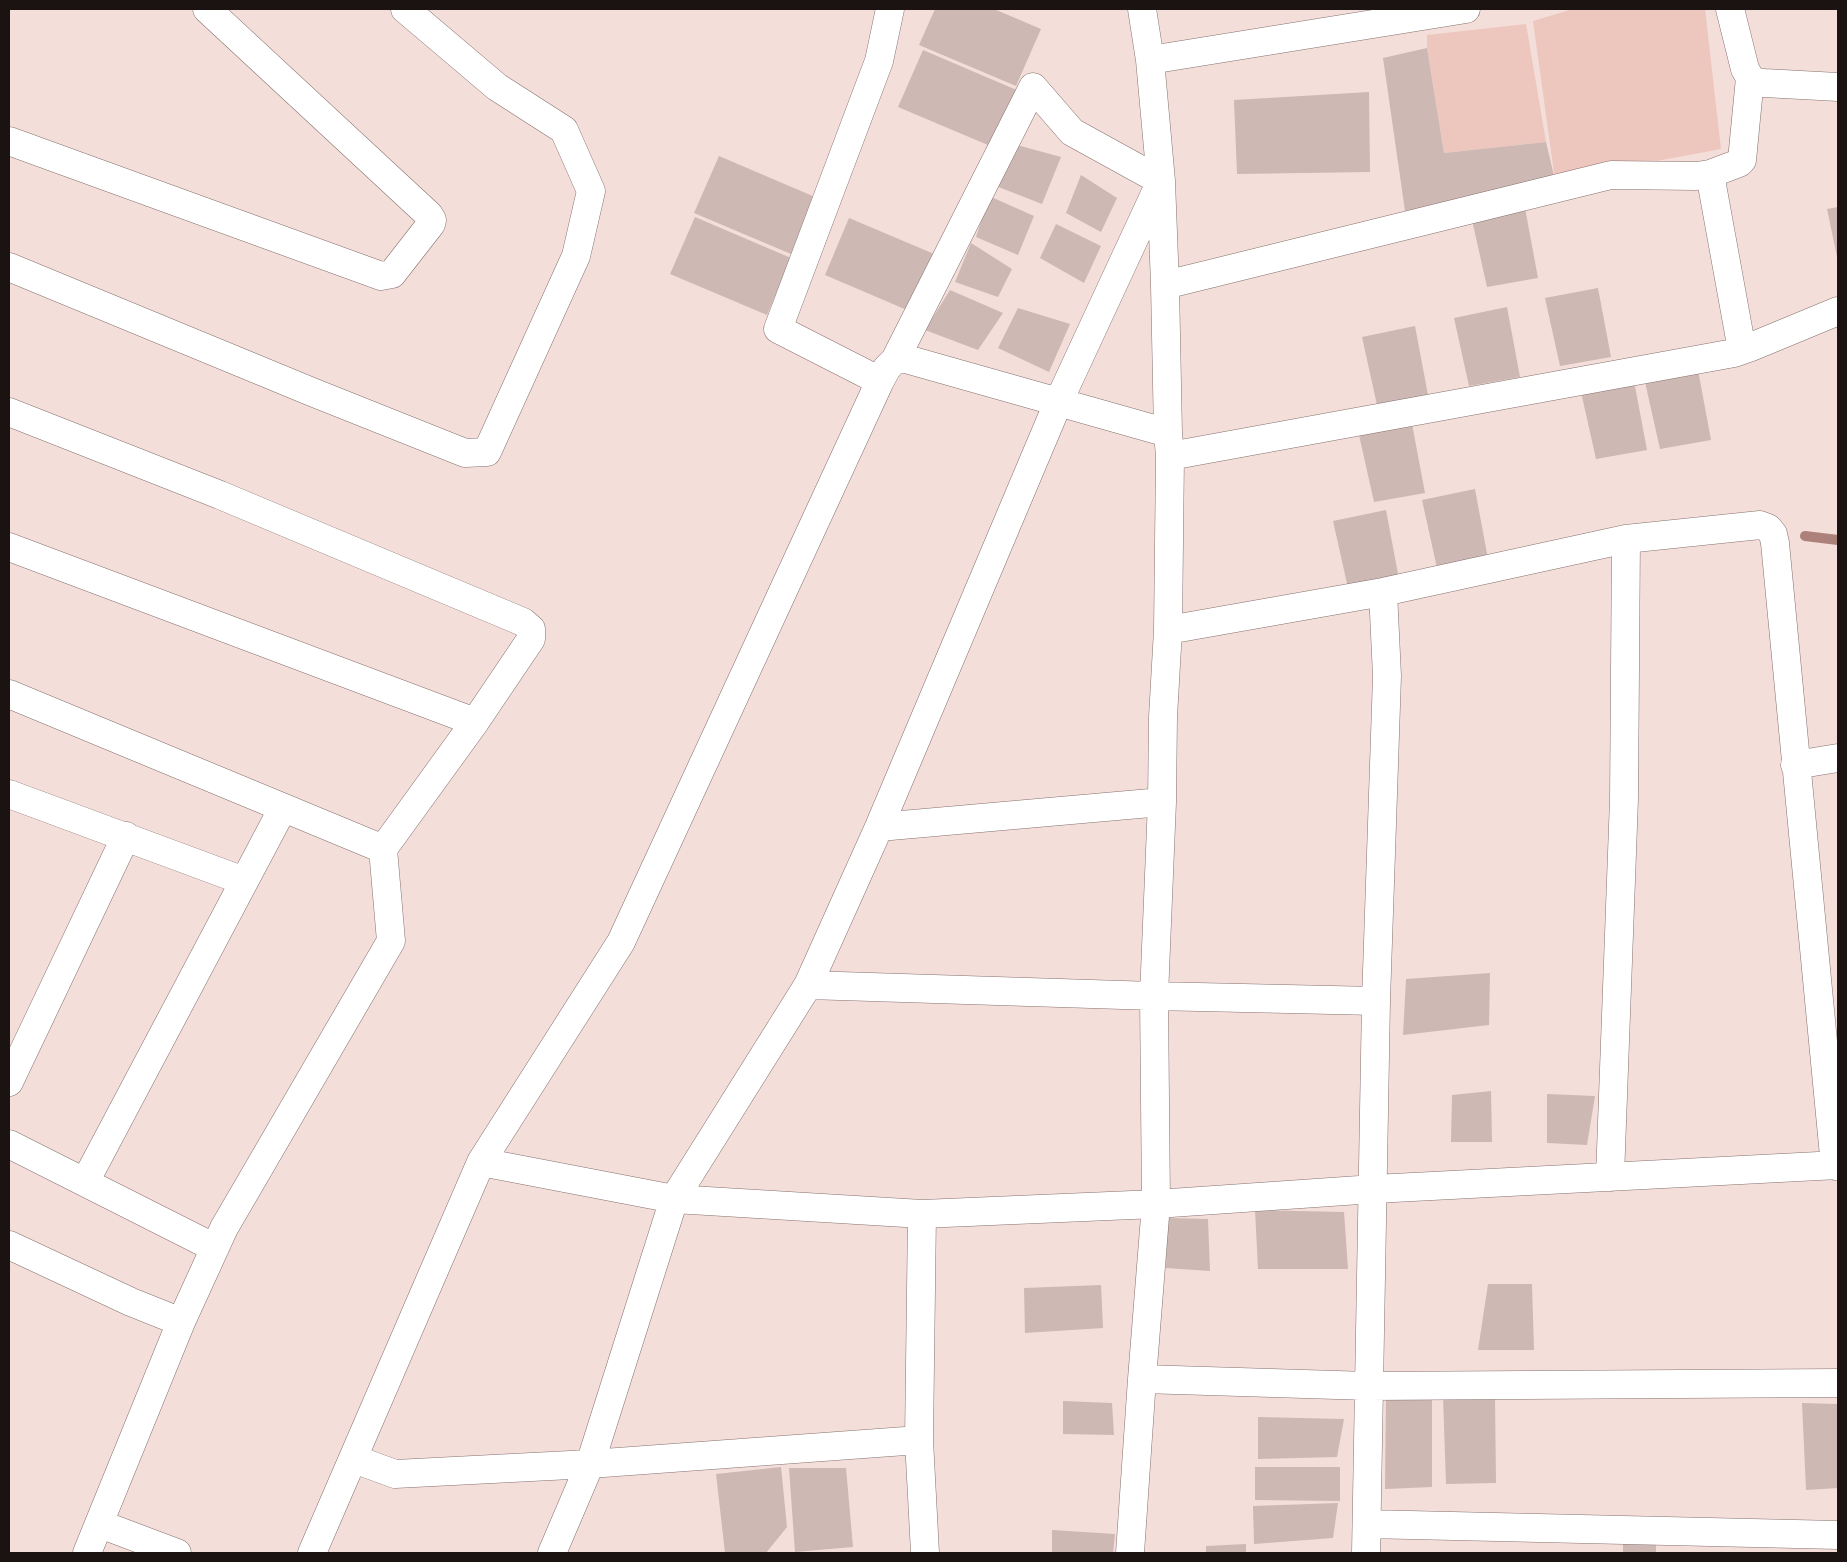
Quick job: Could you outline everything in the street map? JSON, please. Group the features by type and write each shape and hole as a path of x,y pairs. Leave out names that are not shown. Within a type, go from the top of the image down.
{"street":[{"path":"9,142 381,276 392,274 431,224 432,220 429,215 207,9"},
{"path":"9,267 465,453 487,452 576,256 590,191 564,130 497,88 406,9"},
{"path":"887,370 778,329 879,61 890,9"},
{"path":"1130,1553 1156,1204 1154,996 1162,802 1163,717 1168,630 1169,444 1161,181 1150,60 1142,9"},
{"path":"1150,60 1466,9"},
{"path":"1165,285 1611,175 1690,176 1710,174 1739,163 1742,160 1750,78 1730,9"},
{"path":"1750,78 1756,82 1764,83 1838,87"},
{"path":"312,1553 481,1162 621,942 887,370 1033,87 1072,132 1161,181"},
{"path":"1710,174 1742,350"},
{"path":"552,1553 590,1464 674,1199 808,985 879,826 1058,403 1161,181"},
{"path":"887,370 906,359 1058,403 1169,444 1742,350 1838,311"},
{"path":"9,412 220,495 524,622 530,629 531,639 475,722 384,849 391,940 224,1228 181,1322 87,1553"},
{"path":"481,1162 674,1199 922,1214 1156,1204 1374,1189 1837,1166 1795,765 1775,543 1773,534 1768,528 1760,525 1626,539 1383,592 1168,630"},
{"path":"1610,1177 1624,799 1626,539"},
{"path":"9,547 475,722"},
{"path":"1366,1553 1376,1001 1387,676 1383,592"},
{"path":"9,694 384,849"},
{"path":"1795,765 1838,758"},
{"path":"9,794 244,881"},
{"path":"879,826 1162,802"},
{"path":"84,1182 283,808"},
{"path":"9,1082 126,836"},
{"path":"808,985 1376,1001"},
{"path":"9,1144 215,1248"},
{"path":"922,1214 919,1440 925,1553"},
{"path":"9,1245 130,1302 181,1322"},
{"path":"1142,1380 1369,1386 1838,1384"},
{"path":"354,1459 395,1474 590,1464 919,1440"},
{"path":"100,1524 177,1553"},
{"path":"1367,1524 1838,1535"}],"shaded area":[{"path":"1573,9 1705,9 1721,149 1555,180 1533,21"},
{"path":"1526,24 1546,142 1444,153 1427,48 1427,35"}],"building":[{"path":"935,9 994,9 1041,29 1016,86 919,45"},
{"path":"1427,48 1444,153 1546,142 1555,180 1405,211 1383,58"},
{"path":"923,50 1019,91 995,148 898,107"},
{"path":"1369,92 1370,172 1237,174 1234,100"},
{"path":"1017,145 1061,157 1042,204 996,186"},
{"path":"719,156 815,197 791,254 694,213"},
{"path":"1081,175 1117,198 1101,232 1066,213"},
{"path":"989,196 1034,216 1018,255 976,237"},
{"path":"1838,207 1838,257 1837,257 1827,209"},
{"path":"1525,208 1538,278 1487,287 1472,220"},
{"path":"695,217 791,258 767,315 670,274"},
{"path":"849,218 946,259 921,316 825,275"},
{"path":"1056,224 1101,246 1084,283 1040,258"},
{"path":"971,243 1012,269 998,297 955,282"},
{"path":"1598,288 1611,357 1560,366 1545,298"},
{"path":"950,290 1003,313 978,350 925,330"},
{"path":"1507,307 1520,377 1469,386 1454,318"},
{"path":"1018,308 1070,324 1049,372 998,348"},
{"path":"1415,326 1428,395 1377,405 1362,337"},
{"path":"1698,370 1711,440 1660,449 1645,382"},
{"path":"1634,381 1647,450 1596,459 1581,392"},
{"path":"1412,424 1425,493 1374,502 1359,435"},
{"path":"1475,489 1488,559 1437,568 1422,500"},
{"path":"1386,510 1399,579 1348,588 1333,521"},
{"path":"1490,973 1489,1025 1403,1035 1406,979"},
{"path":"1491,1091 1492,1142 1451,1142 1452,1095"},
{"path":"1547,1094 1595,1096 1587,1145 1547,1143"},
{"path":"1255,1210 1344,1212 1348,1269 1258,1269"},
{"path":"1167,1218 1208,1219 1210,1271 1166,1268"},
{"path":"1488,1284 1532,1284 1534,1350 1478,1350"},
{"path":"1101,1285 1103,1328 1025,1333 1024,1288"},
{"path":"1386,1393 1432,1396 1432,1487 1385,1489"},
{"path":"1443,1396 1495,1398 1496,1483 1446,1484"},
{"path":"1063,1401 1112,1403 1114,1435 1063,1434"},
{"path":"1802,1403 1838,1404 1838,1488 1806,1490"},
{"path":"1258,1417 1344,1419 1337,1457 1258,1459"},
{"path":"781,1467 787,1527 766,1553 725,1553 716,1474"},
{"path":"1255,1467 1340,1467 1340,1501 1255,1500"},
{"path":"789,1468 846,1468 853,1547 795,1552"},
{"path":"1338,1503 1333,1538 1254,1544 1253,1506"},
{"path":"1052,1530 1115,1534 1113,1553 1052,1553"},
{"path":"1623,1532 1656,1540 1656,1553 1623,1553"},
{"path":"1246,1544 1246,1553 1206,1553 1206,1546"}],"waterway":[{"path":"1805,536 1838,540"}]}
